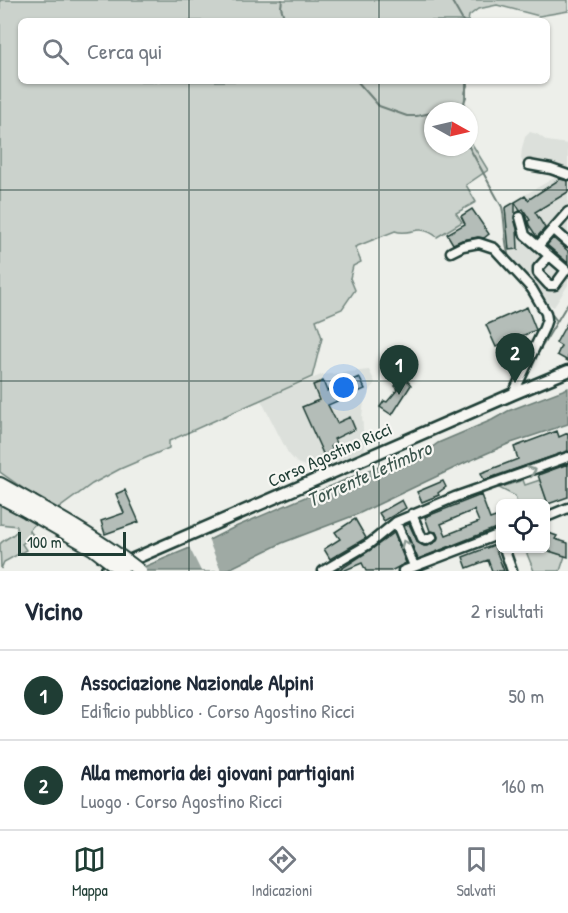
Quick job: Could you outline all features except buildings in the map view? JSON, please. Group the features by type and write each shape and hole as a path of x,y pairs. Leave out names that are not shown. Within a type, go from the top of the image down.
{"highway":[{"path":"0,484 122,571"},
{"path":"0,497 30,507 95,538 140,571"}],"main road":[{"name":"Corso Agostino Ricci","path":"106,571 568,371"}],"street":[{"path":"529,165 568,175"},
{"path":"538,246 568,212"},
{"path":"520,217 525,235 549,256"},
{"path":"551,232 568,242"},
{"path":"451,252 463,246 479,243 494,248 532,289 546,313 544,328 513,394"},
{"path":"323,571 369,544 396,522 412,514 568,457"},
{"path":"550,515 568,508"},
{"path":"412,514 422,538 425,540 432,537"},
{"path":"396,522 421,567"},
{"path":"403,571 421,567 496,538"},
{"path":"505,553 512,571"}],"shaded area":[{"path":"0,0 568,0 568,11 539,16 497,5 478,9 469,18 18,18 18,84 468,84 464,102 424,102 424,156 478,156 478,154 488,170 466,185 476,202 456,213 462,222 437,237 420,230 395,231 355,247 361,262 353,266 350,278 355,290 342,309 316,320 322,338 312,377 169,441 169,448 92,484 55,511 0,472"},
{"path":"530,132 547,141 568,144 568,285 554,307 549,304 510,256 504,207 554,178 552,173 528,167 522,161 525,137"},
{"path":"369,370 375,382 364,402 362,416 365,452 325,469 310,468 297,463 288,453 261,400 321,375"},
{"path":"523,480 525,485 540,480 546,499 516,499 515,496 499,488"},
{"path":"0,504 35,524 29,530 33,535 22,544 26,550 4,562 1,569 0,544 17,531 17,526 0,524"},
{"path":"550,551 565,556 560,571 534,571 527,554"}],"water":[{"name":"Torrente Letimbro","path":"568,388 568,424 508,444 358,514 282,543 225,571 134,571 352,477 410,453 431,448 508,411"}],"pier":[{"path":"207,537 221,571 201,571 188,545"}],"waterway":[{"path":"282,0 281,7 284,18"},
{"path":"451,0 461,18"},
{"path":"360,84 379,106 407,116 424,114"},
{"path":"464,102 466,84"},
{"path":"474,156 502,207 510,260"},
{"path":"531,365 568,303"},
{"path":"550,312 557,321"}],"place":[{"name":"Alla memoria dei giovani partigiani","path":"515,383"},
{"name":"Associazione Nazionale Alpini","path":"399,395"}]}
